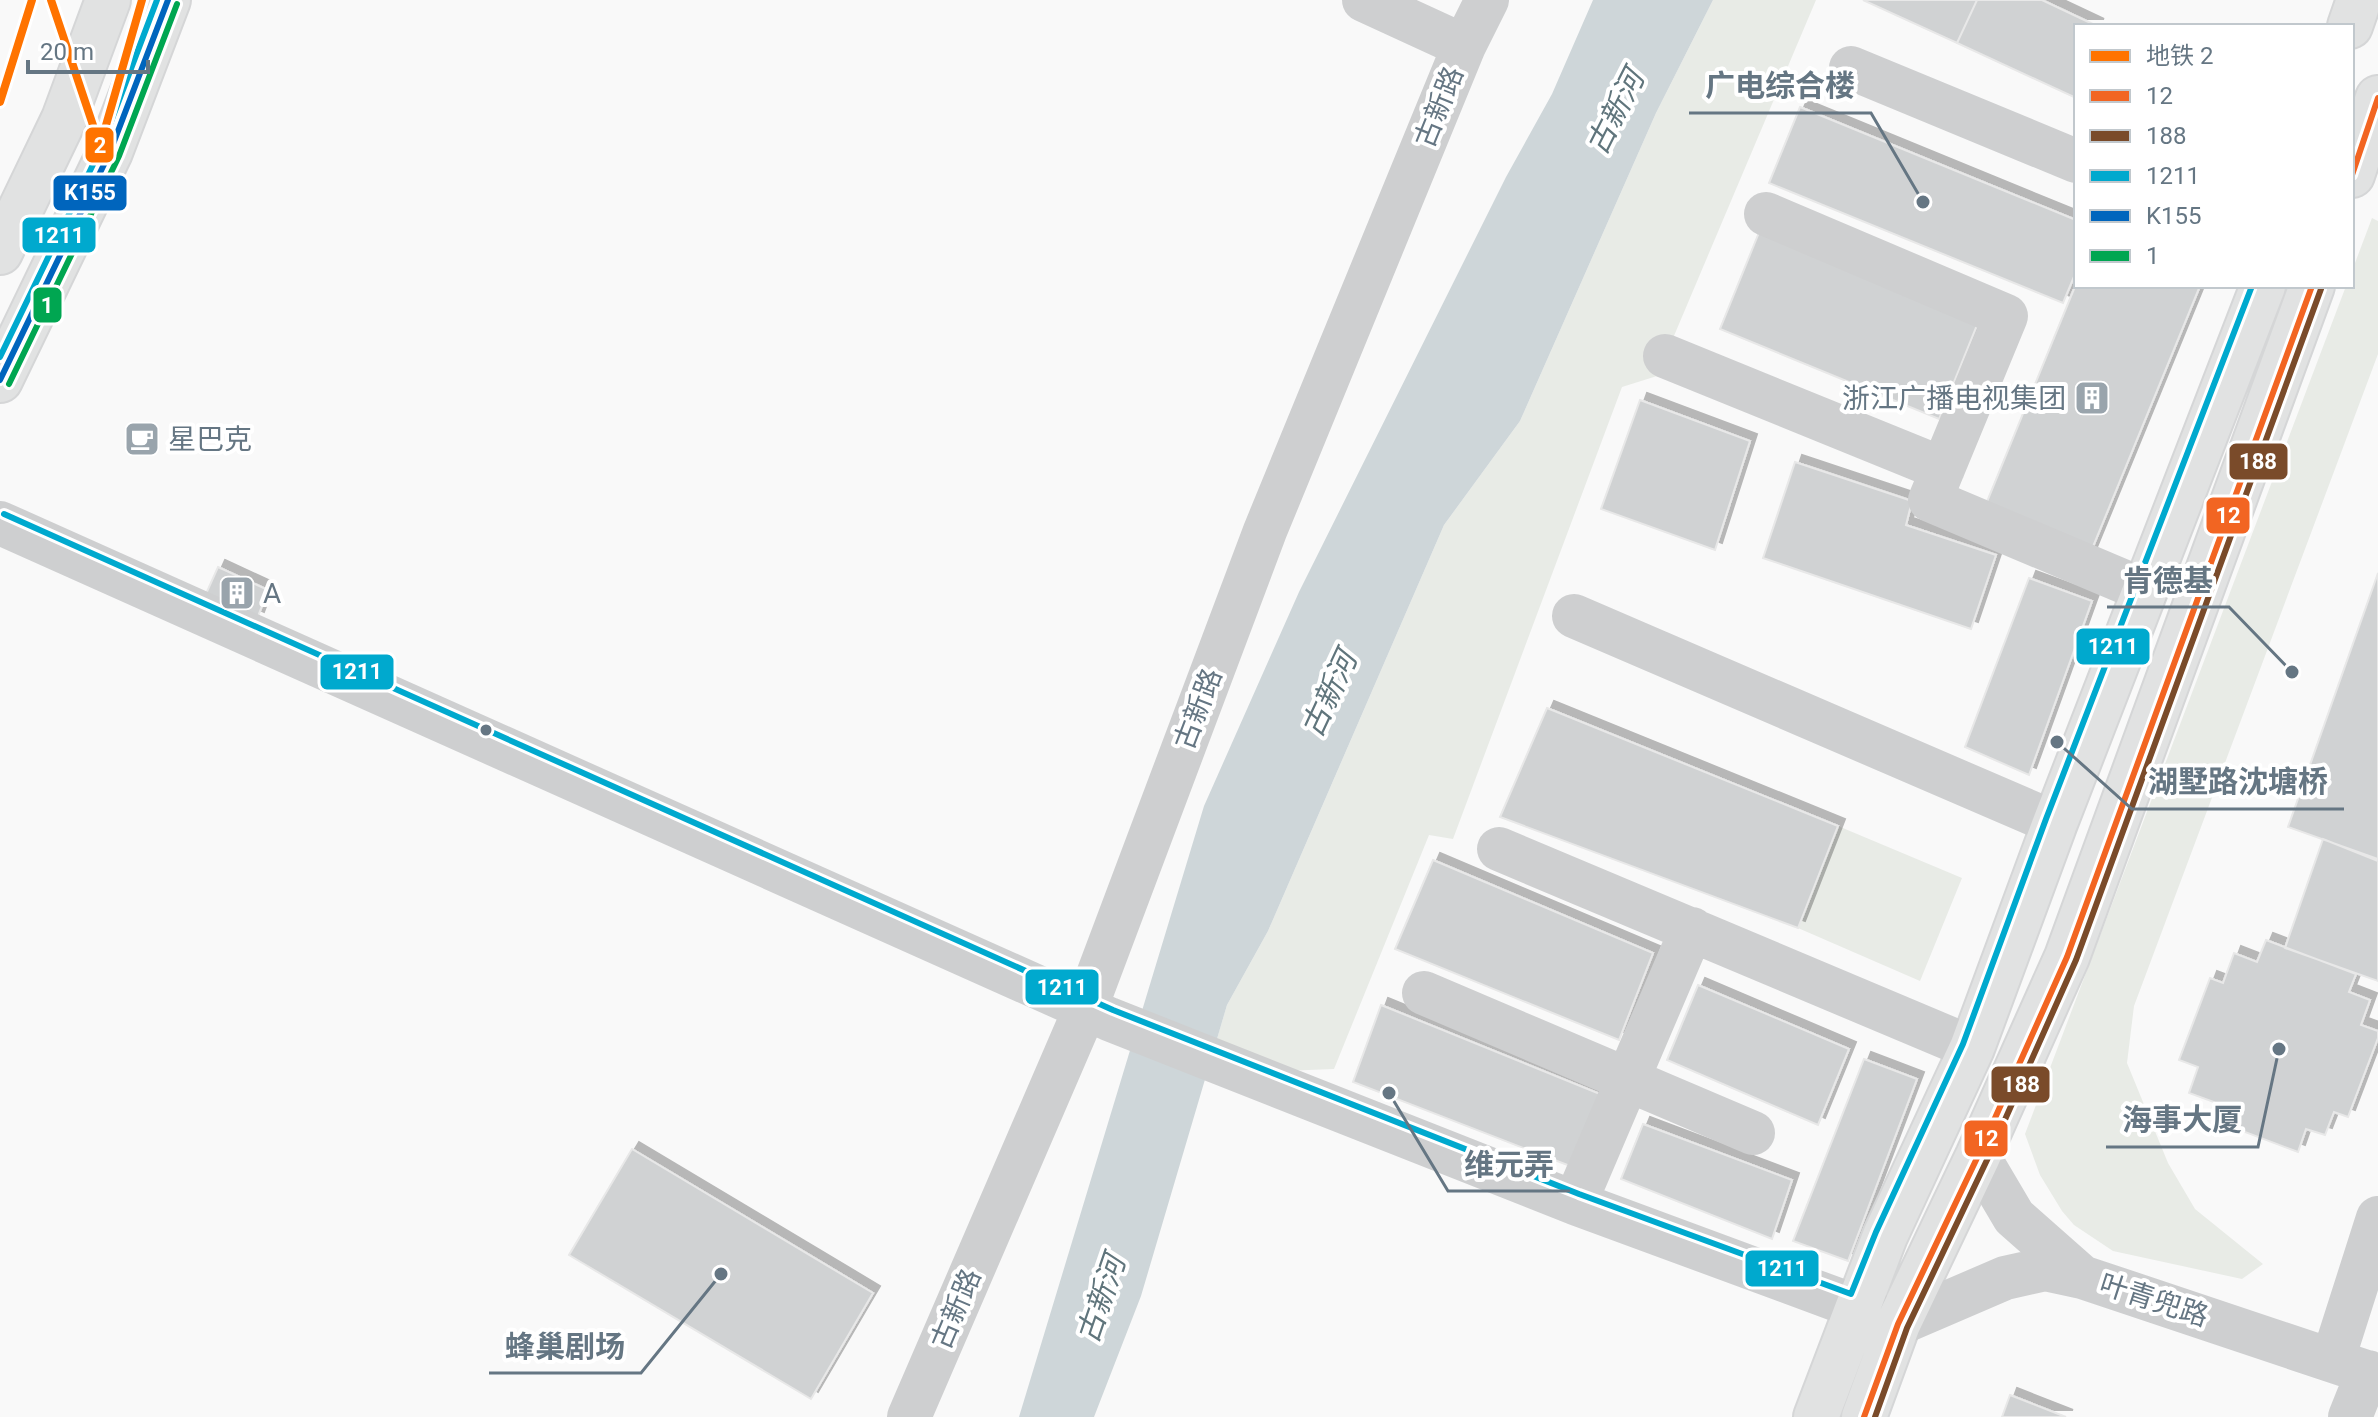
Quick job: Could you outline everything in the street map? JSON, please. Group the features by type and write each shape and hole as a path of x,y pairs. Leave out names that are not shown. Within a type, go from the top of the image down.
{"main road":[{"path":"0,252 64,119 108,0"},
{"path":"0,380 110,152 168,0"},
{"path":"2351,24 2359,0"},
{"path":"2364,157 2378,98"},
{"path":"1816,1417 1885,1236 1972,1048 2055,823 2262,288"},
{"path":"1864,1417 1898,1324 2067,957 2311,288"}],"street":[{"path":"1364,0 1464,46"},
{"name":"古新路","path":"909,1417 1098,1013 1265,531 1464,46 1487,0"},
{"path":"1851,68 2074,160"},
{"path":"1766,214 2006,316 1930,500 2146,591"},
{"path":"1665,356 1943,469"},
{"path":"0,523 1098,1013 1575,1203 1898,1324 2005,1278 2045,1269 2082,1277"},
{"path":"1574,616 2055,823"},
{"path":"1499,849 1972,1048"},
{"path":"1575,1203 1692,929"},
{"path":"1424,993 1753,1133"},
{"name":"叶青兜路","path":"1978,1156 2014,1217 2082,1277 2359,1369"},
{"path":"2350,1417 2377,1223"}],"shaded area":[{"path":"1713,0 1816,0 1657,376 1622,387 1453,839 1429,835 1334,1069 1283,1071 1216,1042 1227,1005 1268,931 1444,525 1520,421 1656,113"},
{"path":"2372,218 2378,221 2378,354 2134,1006 2127,1063 2168,1163 2195,1209 2263,1264 2242,1279 2113,1251 2074,1225 2040,1175 2025,1134 2345,288 2354,288 2354,266"},
{"path":"1838,826 1962,878 1920,981 1798,928"}],"water":[{"name":"古新河","path":"1593,0 1713,0 1656,113 1520,421 1444,525 1268,931 1227,1005 1141,1296 1094,1417 1019,1417 1204,806 1299,592 1506,177 1552,94"}],"building":[{"path":"1863,0 1977,0 1957,43"},
{"path":"1977,0 2042,0 2093,24 2074,24 2074,97 1957,43"},
{"path":"1800,107 2074,219 2074,277 2063,303 1769,183"},
{"path":"1760,230 1979,320 1939,419 1720,329"},
{"name":"浙江广播电视集团","path":"2074,288 2199,288 2090,554 1984,509"},
{"path":"1640,400 1750,441 1715,550 1601,509"},
{"path":"1795,462 1912,501 1906,525 1996,555 1971,629 1763,558"},
{"name":"A","path":"218,567 268,590 257,619 205,596"},
{"path":"2378,573 2378,859 2288,827"},
{"path":"2029,578 2092,601 2029,775 1965,747"},
{"path":"1547,708 1838,826 1798,928 1500,817"},
{"path":"2323,839 2378,861 2378,981 2285,948"},
{"path":"1433,860 1653,953 1619,1040 1395,949"},
{"path":"2266,940 2356,974 2349,992 2370,1000 2361,1025 2378,1031 2348,1117 2334,1112 2325,1135 2306,1129 2298,1152 2208,1118 2214,1102 2189,1093 2198,1067 2179,1060 2210,978 2223,983 2234,953 2257,962"},
{"path":"1698,985 1849,1049 1818,1125 1667,1060"},
{"path":"1381,1005 1600,1094 1570,1166 1353,1082"},
{"path":"1864,1059 1917,1079 1848,1261 1793,1241"},
{"path":"1643,1124 1792,1180 1772,1239 1621,1179"},
{"path":"632,1149 873,1293 811,1399 569,1255"},
{"path":"2010,1395 2066,1417 2002,1417"}],"metro line":[{"name":"2","path":"0,102 32,0"},
{"name":"2","path":"51,0 100,146 142,0"}],"transit line":[{"name":"1211","path":"0,357 101,148 157,0"},
{"name":"K155","path":"0,380 110,152 168,0"},
{"name":"1","path":"9,384 119,156 177,4"},
{"name":"12","path":"2354,169 2378,98"},
{"name":"1211","path":"4,514 1113,1010 1579,1194 1851,1294 1876,1232 1963,1044 2046,819 2251,288"},
{"name":"12","path":"1864,1417 1898,1324 2067,957 2311,288"},
{"name":"188","path":"1875,1417 1907,1328 1987,1160 2076,960 2321,289"}],"place":[{"name":"广电综合楼","path":"1923,202"},
{"name":"浙江广播电视集团","path":"2092,398"},
{"name":"星巴克","path":"142,439"},
{"name":"A","path":"237,593"},
{"name":"肯德基","path":"2292,672"},
{"name":"湖墅路沈塘桥","path":"2057,742"},
{"name":"海事大厦","path":"2279,1049"},
{"name":"维元弄","path":"1389,1093"},
{"name":"蜂巢剧场","path":"721,1274"}]}
